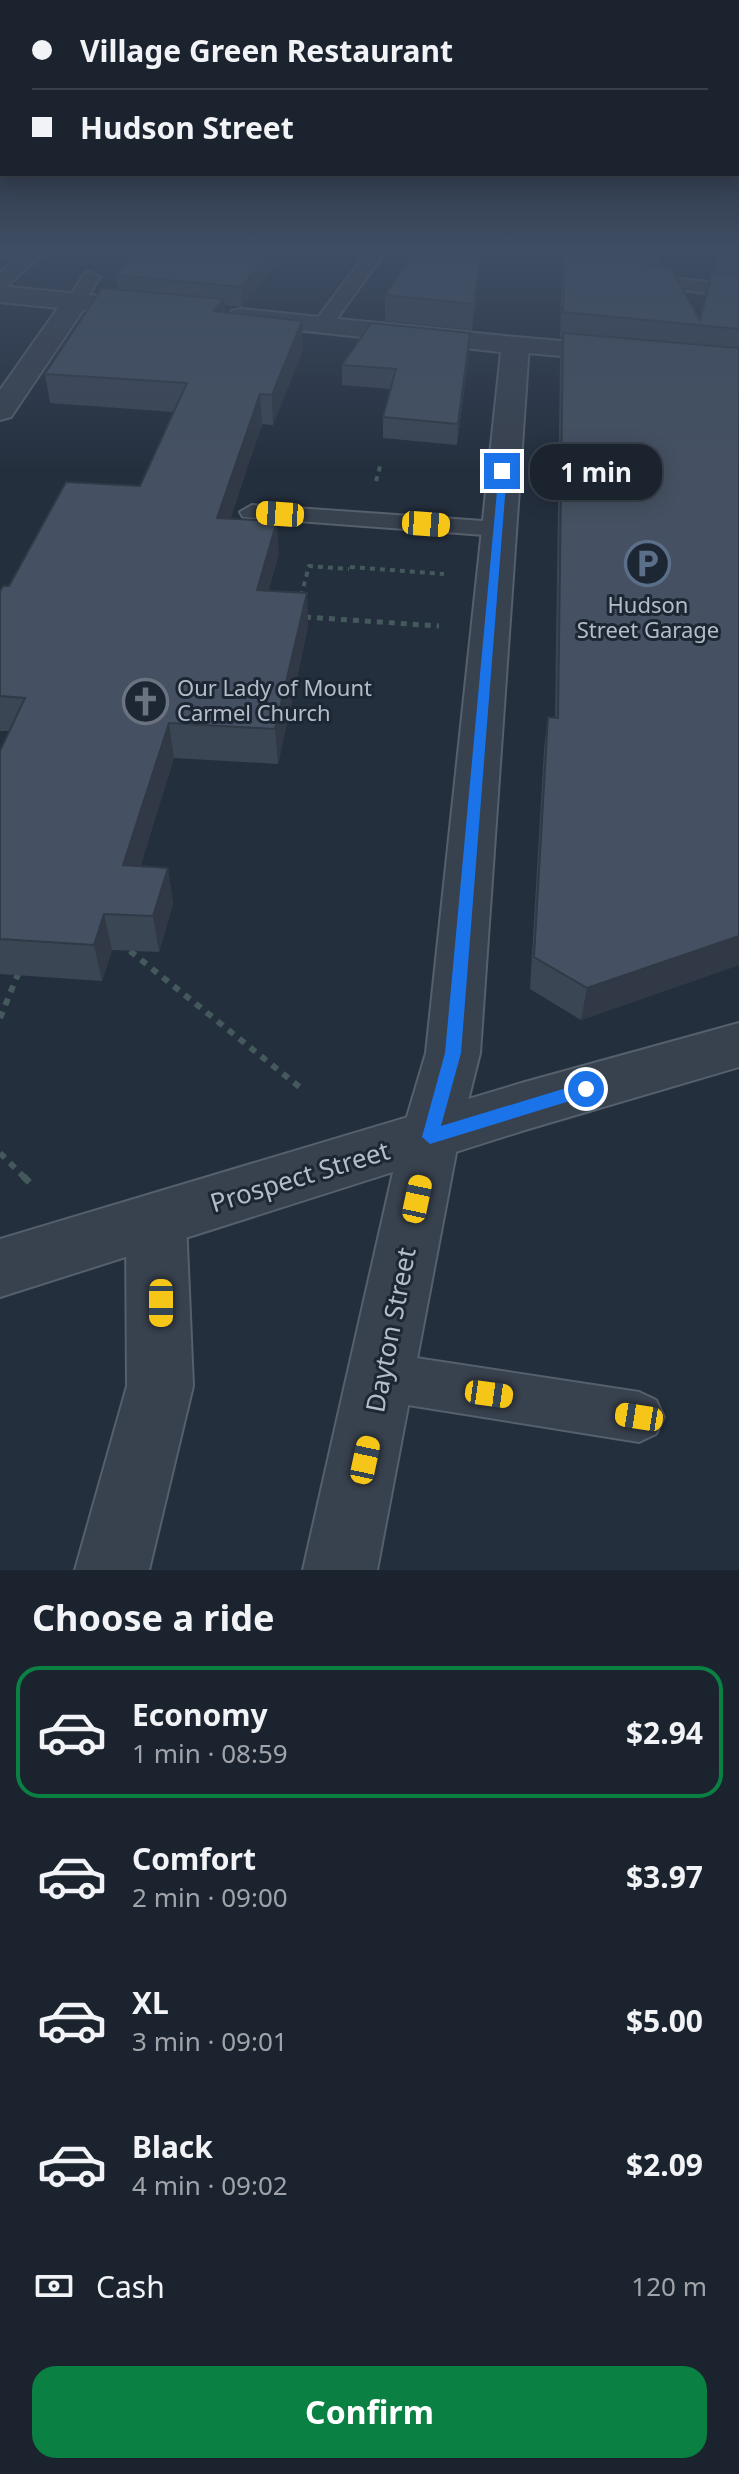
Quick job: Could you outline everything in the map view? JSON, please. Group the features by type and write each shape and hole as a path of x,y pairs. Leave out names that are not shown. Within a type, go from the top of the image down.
{"street":[{"path":"0,411 60,324"},
{"path":"325,324 515,345 739,364"},
{"name":"Dayton Street","path":"340,1570 383,1377 430,1137 453,1053 515,345"},
{"name":"Prospect Street","path":"0,1268 739,1045"},
{"path":"112,1570 160,1386 156,1221"}],"lane":[{"path":"252,512 498,529"},
{"path":"383,1377 639,1417"}],"path":[{"path":"299,604 309,566 349,569"},
{"path":"295,616 445,626"},
{"path":"130,951 302,1089"},
{"path":"0,1018 18,974"},
{"path":"0,1153 32,1185"}],"building":[{"name":"Our Lady of Mount Carmel Church","path":"78,324 301,324 272,395 260,394 217,518 277,521 257,590 307,593 275,729 169,723 123,865 168,868 153,916 104,914 94,945 0,939 0,751 25,698 0,696 0,591 3,586 9,586 66,482 140,486 187,383 45,374"},
{"path":"370,324 470,333 458,424 383,417 396,369 342,365"},
{"path":"690,324 739,324 739,329"},
{"path":"563,333 739,348 739,936 587,988 534,957 548,717 558,718"}],"place":[{"name":"Hudson Street Garage","path":"648,564"},
{"name":"Our Lady of Mount Carmel Church","path":"146,701"}],"route":[{"path":"502,471 453,1053 430,1137 586,1089"}]}
